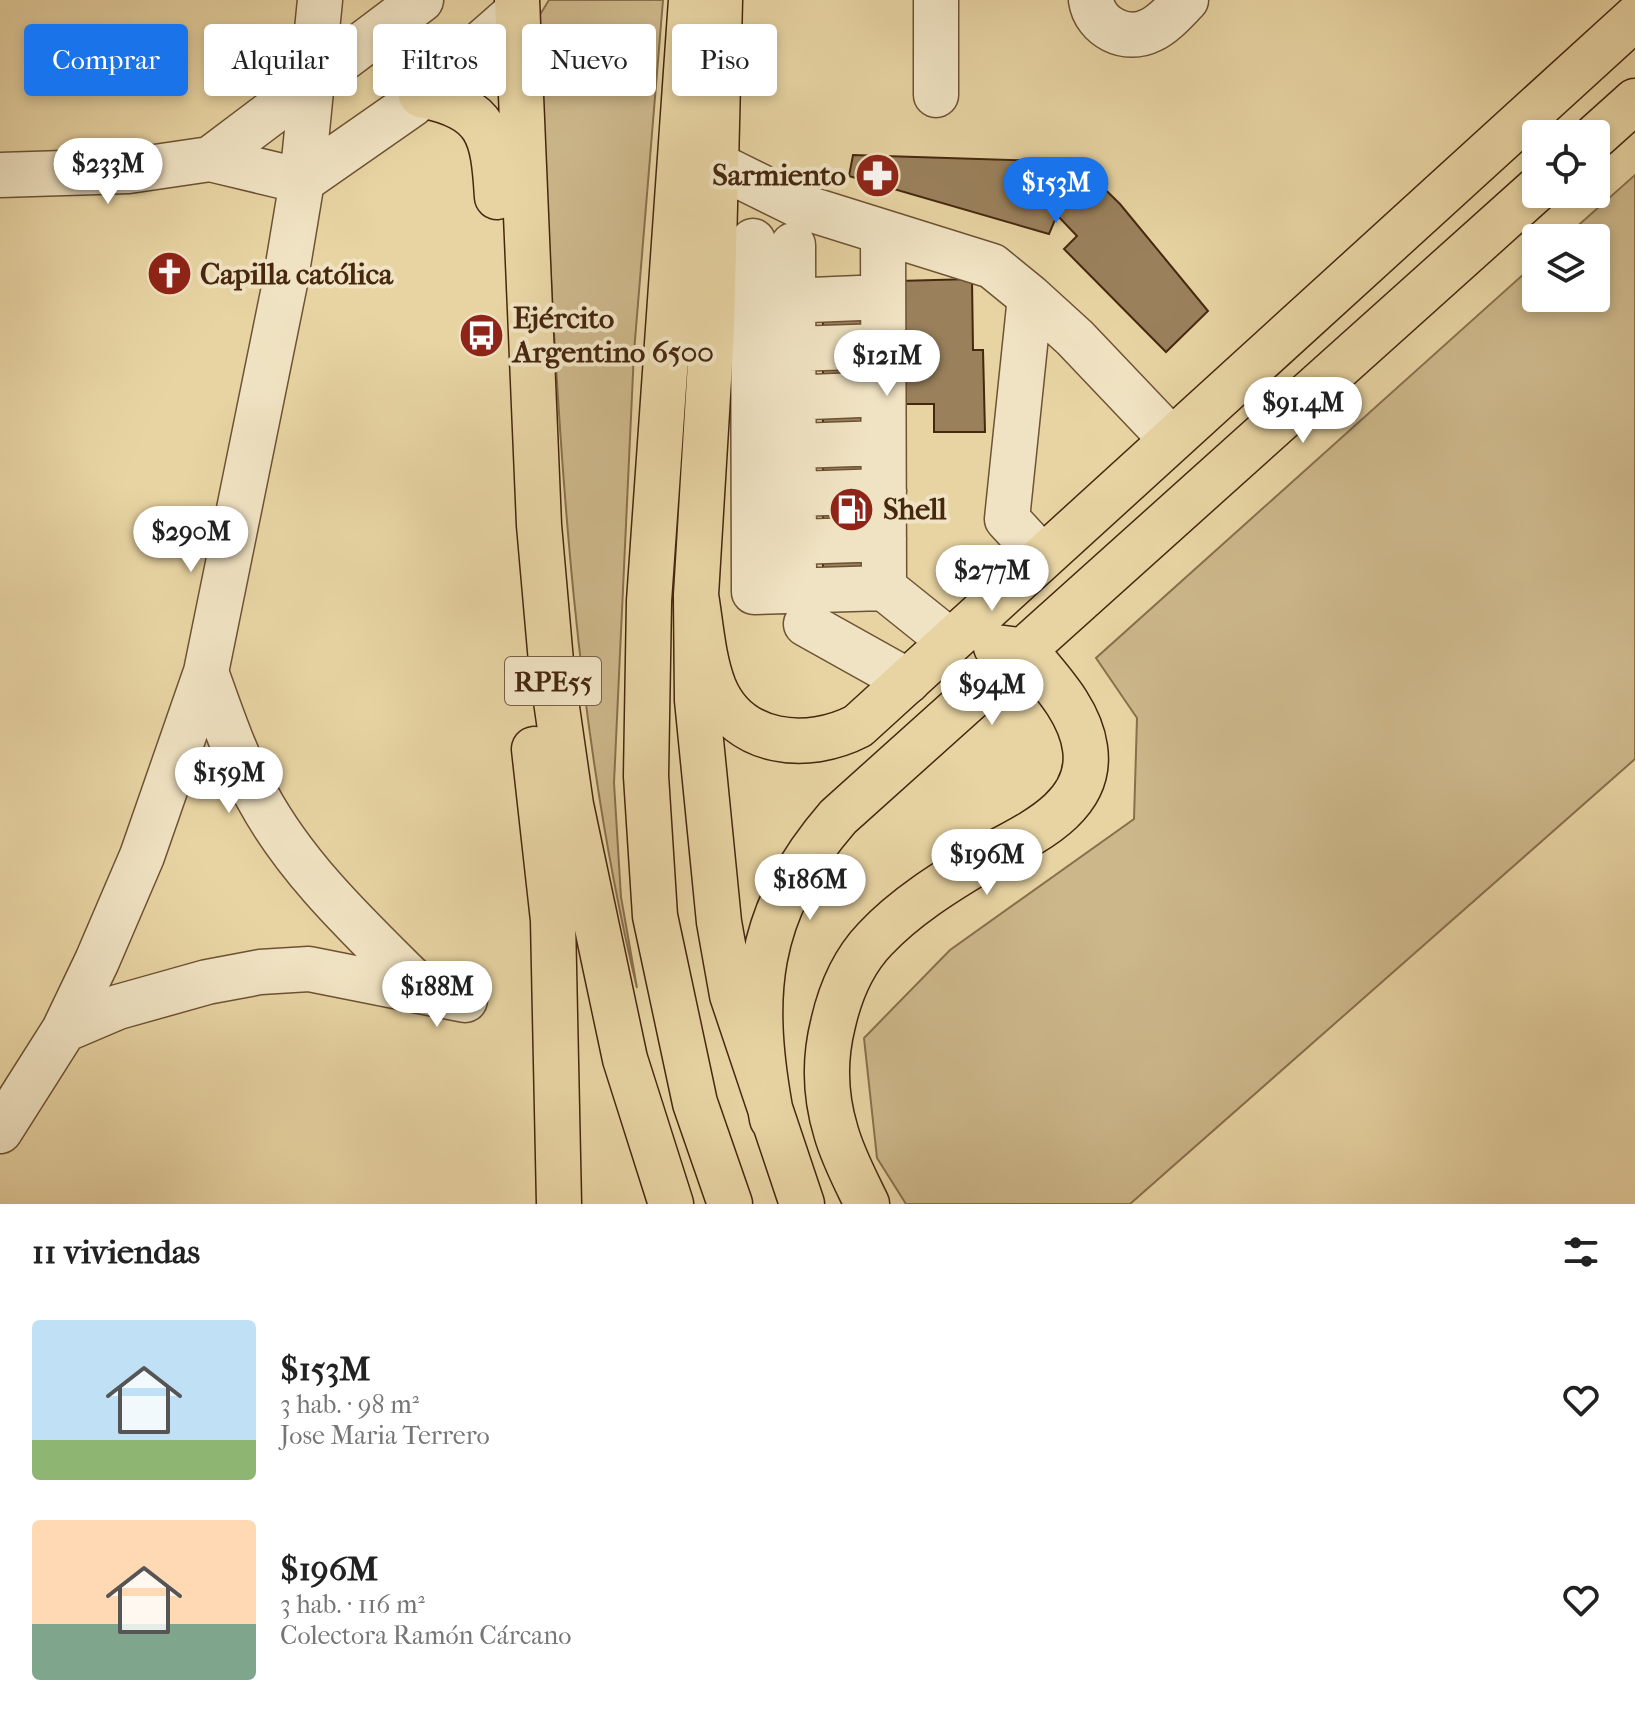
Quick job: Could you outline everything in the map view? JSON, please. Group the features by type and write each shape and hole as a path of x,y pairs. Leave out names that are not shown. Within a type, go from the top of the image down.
{"main road":[{"path":"691,0 699,164 734,244 759,327 709,401 698,535 697,700 719,922 732,995 802,1204"},
{"path":"699,164 720,0"},
{"name":"RPE55","path":"521,4 528,283 539,525 552,673 571,805 625,1059 671,1204"},
{"path":"696,595 714,688 726,707 758,733 791,742 837,737 858,726 1635,18"},
{"path":"424,96 463,107 479,118 489,133 494,149 501,246 528,283"},
{"path":"1610,123 1635,101"},
{"path":"772,1119 760,1056 758,1005 774,923 796,870 838,817 1522,203"},
{"path":"730,1204 695,1103 655,916 646,761 649,601 734,244"},
{"path":"539,525 522,616 553,920 559,1204"},
{"path":"867,1204 836,1132 826,1065 838,1001 853,967 874,940 897,918 983,860 1045,825 1077,790 1085,770 1081,728 1068,704 1026,651 950,641"}],"street":[{"path":"318,24 320,0"},
{"path":"936,0 936,95"},
{"path":"1095,10 1116,32 1136,35 1151,30 1186,0"},
{"path":"499,24 521,4"},
{"path":"357,48 410,9"},
{"path":"210,159 293,96"},
{"path":"0,1131 64,1030 142,856 206,672 302,181 311,96"},
{"path":"0,175 128,171 210,159 302,181 420,96"},
{"path":"699,164 883,244"},
{"path":"908,681 800,608 754,592 768,496 773,398 759,327 734,244 883,244 992,266 1075,338 1171,439"},
{"path":"883,244 884,588"},
{"path":"759,327 883,297"},
{"path":"1030,297 1007,519 1042,557"},
{"path":"759,327 883,346"},
{"path":"709,401 883,394"},
{"path":"698,535 768,496 883,443"},
{"path":"703,471 884,539"},
{"path":"768,496 884,491"},
{"path":"800,608 884,588"},
{"path":"884,588 950,641"},
{"path":"206,672 234,750 258,798 297,858 339,907 423,991"},
{"path":"64,1030 118,1007 207,982 260,972 309,969 465,1000"}],"shaded area":[{"path":"549,0 663,0 656,85 656,24 537,24"},
{"path":"541,96 655,96 634,352 614,783 621,897 637,988 612,869 592,750 577,630 557,388"},
{"path":"1635,175 1635,759 1130,1204 906,1204 877,1158 864,1038 950,950 1134,819 1137,718 1096,658 1522,276 1522,312 1610,312 1610,224 1580,224 1598,208 1610,208 1610,197"}],"building":[{"path":"853,155 1077,162 1120,204 1208,311 1166,352 1064,249 1077,236 1057,215 1049,234 849,176"},
{"name":"Shell","path":"972,279 973,350 983,350 985,432 934,432 934,404 881,404 881,585 823,586 823,283"}],"place":[{"name":"Sarmiento","path":"877,175"},
{"name":"Capilla católica","path":"169,274"},
{"name":"Ejército Argentino 6500","path":"482,335"},
{"name":"Shell","path":"852,509"}]}
